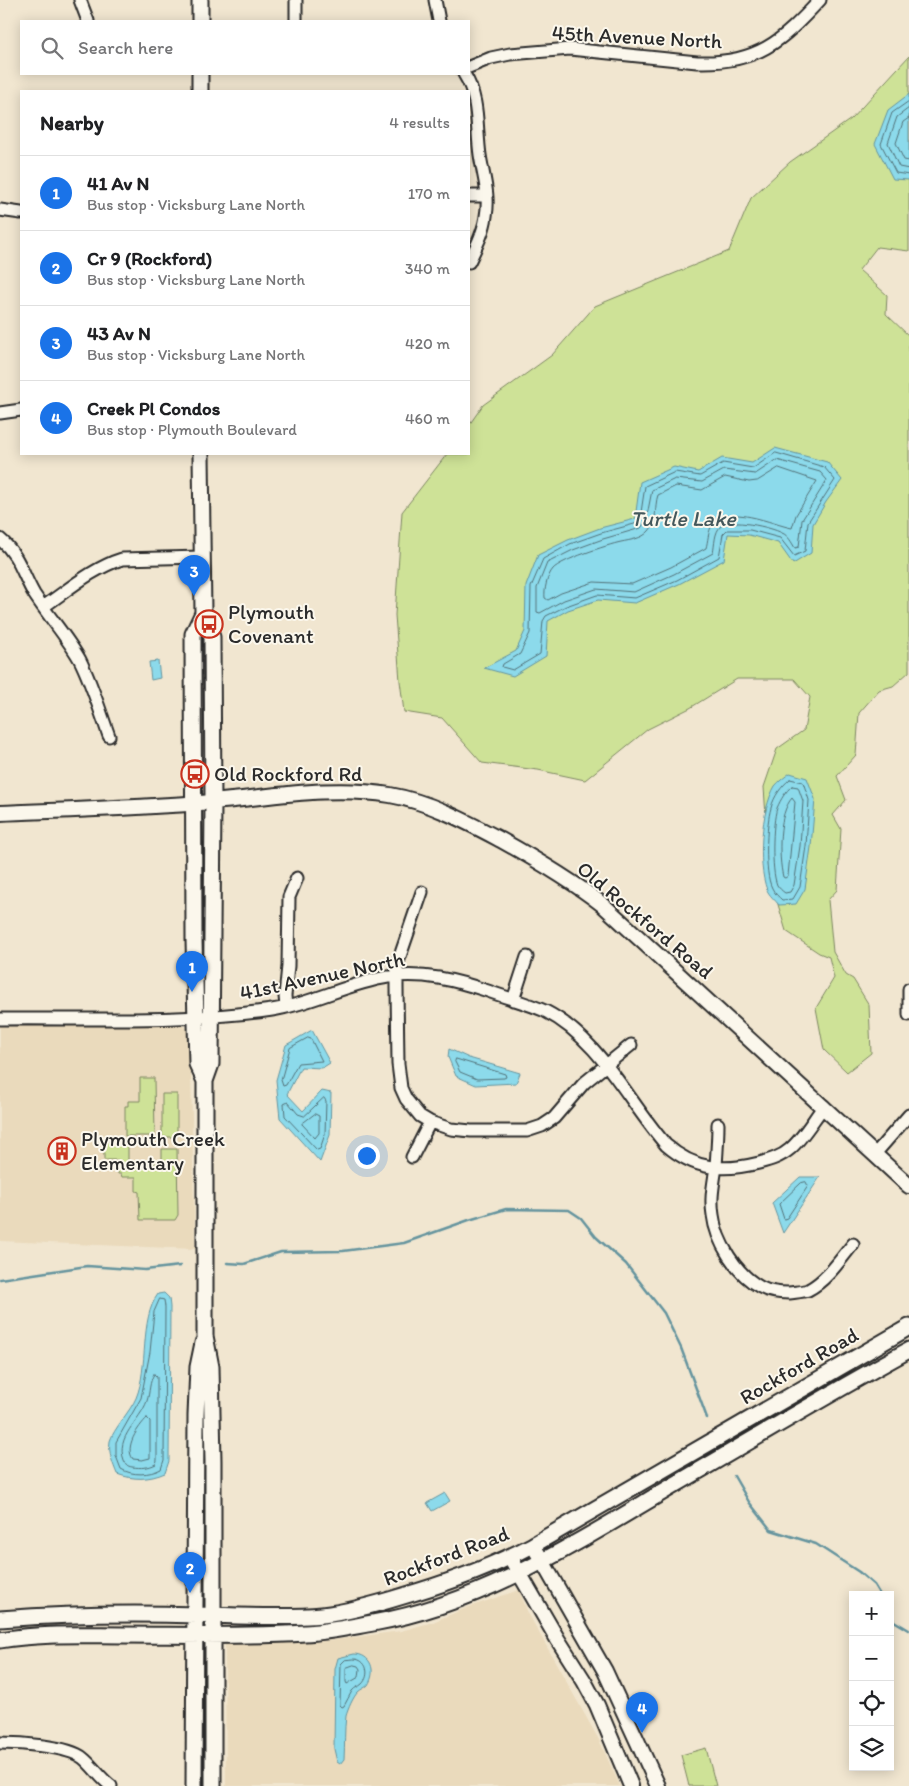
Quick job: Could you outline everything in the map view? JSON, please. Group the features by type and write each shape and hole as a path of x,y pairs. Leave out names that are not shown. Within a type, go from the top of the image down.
{"main road":[{"path":"200,0 200,20"},
{"path":"200,75 200,90"},
{"path":"201,455 203,613 212,636 213,802 204,1017 197,1064 205,1081 205,1336 211,1367 214,1470 213,1786"},
{"path":"203,613 193,634 194,940 204,1017"},
{"name":"Rockford Road","path":"0,1618 194,1614 298,1616 323,1614 376,1604 435,1587 510,1557 533,1545 909,1327"},
{"path":"194,1786 194,1614 198,1367 205,1336"},
{"name":"Rockford Road","path":"0,1640 66,1635 307,1633 374,1623 442,1605 482,1591 520,1574 588,1537 839,1389 909,1350"}],"street":[{"path":"80,0 88,20"},
{"path":"296,0 296,20"},
{"path":"435,0 439,20"},
{"name":"45th Avenue North","path":"470,67 491,58 510,54 570,49 716,62 736,60 755,54 776,42 796,26 820,0"},
{"path":"465,75 469,82 476,105 479,147 487,196 487,214 481,235 470,260"},
{"path":"470,196 487,196"},
{"path":"0,210 20,213"},
{"path":"0,413 20,410"},
{"path":"0,539 11,549 29,585 80,661 109,736"},
{"path":"43,607 109,563 122,559 202,558"},
{"name":"Old Rockford Road","path":"0,814 213,802 316,792 360,792 418,801 455,816 542,863 574,883 603,905 909,1186"},
{"path":"286,1006 289,897 297,878"},
{"path":"422,892 398,965 397,976 398,1064 401,1088 412,1109 430,1122 452,1129 471,1131 528,1130 542,1126 554,1118 584,1083 631,1045"},
{"path":"513,1000 527,957"},
{"name":"41st Avenue North","path":"0,1019 204,1017 273,1010 387,977 413,975 440,977 513,1000 545,1012 565,1023 582,1038 607,1066 666,1145 678,1156 693,1163 716,1168 744,1167 772,1160 791,1148 824,1106"},
{"path":"909,989 909,1015"},
{"path":"875,1154 909,1115"},
{"path":"412,1157 430,1122"},
{"path":"718,1124 716,1168 711,1197 713,1216 718,1234 727,1252 748,1278 769,1291 781,1293 806,1291 820,1282 853,1244"},
{"path":"533,1545 605,1671 658,1786"},
{"path":"510,1557 533,1599 593,1697 631,1786"},
{"path":"0,1743 19,1743 72,1752 83,1758 110,1786"}],"shaded area":[{"path":"0,1025 181,1025 188,1029 190,1033 195,1249 0,1241"},
{"path":"519,1590 528,1613 599,1740 620,1786 226,1786 225,1642 290,1643 326,1641 401,1631 433,1622 466,1608"}],"green space":[{"path":"909,56 909,251 877,247 859,270 887,295 886,314 909,336 909,672 893,686 879,690 859,713 856,755 837,776 846,800 833,815 841,829 837,890 828,900 833,952 846,975 853,979 869,1005 871,1053 847,1072 824,1050 816,1008 834,978 829,957 819,953 786,931 770,878 764,787 777,749 804,730 810,697 794,679 737,679 690,708 648,729 585,780 538,770 482,763 442,718 404,712 395,615 402,512 446,455 470,455 470,424 483,405 552,355 595,306 729,251 751,198 790,162 851,119"},
{"path":"140,1078 154,1078 155,1136 125,1136 125,1106 128,1106 128,1101 140,1101"},
{"path":"162,1094 177,1094 177,1137 162,1137"},
{"path":"104,1141 128,1141 128,1163 162,1163 162,1149 177,1149 178,1215 175,1220 140,1220 139,1192 136,1191 136,1177 122,1177 121,1174 118,1174 118,1160 104,1160"},
{"path":"706,1748 716,1786 689,1786 681,1755"}],"water":[{"path":"909,94 909,180 893,179 875,144 888,110"},
{"name":"Turtle Lake","path":"775,448 827,462 842,480 813,524 811,553 793,564 778,543 749,535 728,534 724,560 679,584 635,603 598,600 568,610 548,621 546,656 513,676 484,668 516,651 525,631 526,586 538,555 568,540 600,528 635,519 640,482 674,467 698,472 722,458 752,463"},
{"path":"158,661 160,678 151,680 149,662"},
{"path":"790,773 807,778 815,799 811,847 805,889 796,904 779,905 768,892 764,879 761,852 762,837 770,796 775,786"},
{"path":"312,1030 330,1063 322,1068 301,1067 287,1094 303,1111 322,1091 331,1093 330,1135 320,1162 280,1118 276,1080 286,1045"},
{"path":"449,1049 469,1058 520,1073 516,1083 476,1085 456,1076 448,1057"},
{"path":"800,1177 820,1177 783,1233 772,1203"},
{"path":"164,1293 169,1298 170,1307 169,1461 165,1473 147,1478 129,1477 117,1474 110,1454 110,1441 136,1398 140,1386 148,1317 158,1294"},
{"path":"445,1493 450,1501 432,1511 427,1503"},
{"path":"354,1654 365,1657 368,1660 371,1664 372,1674 368,1685 354,1697 347,1713 344,1759 340,1764 337,1762 334,1749 335,1669 338,1658"}],"waterway":[{"path":"227,1263 244,1264 281,1252 343,1251 404,1243 506,1209 569,1210 581,1218 596,1237 626,1264 664,1313 681,1348 707,1418"},
{"path":"0,1279 87,1266 145,1270 180,1266"},
{"path":"734,1476 749,1502 771,1530 816,1544 859,1572 874,1585 878,1591"},
{"path":"894,1621 909,1630"}],"place":[{"name":"43 Av N","path":"194,596"},
{"name":"Plymouth Covenant","path":"209,624"},
{"name":"Old Rockford Rd","path":"195,774"},
{"name":"41 Av N","path":"192,992"},
{"name":"Plymouth Creek Elementary","path":"62,1151"},
{"name":"Cr 9 (Rockford)","path":"190,1593"},
{"name":"Creek Pl Condos","path":"642,1733"}]}
